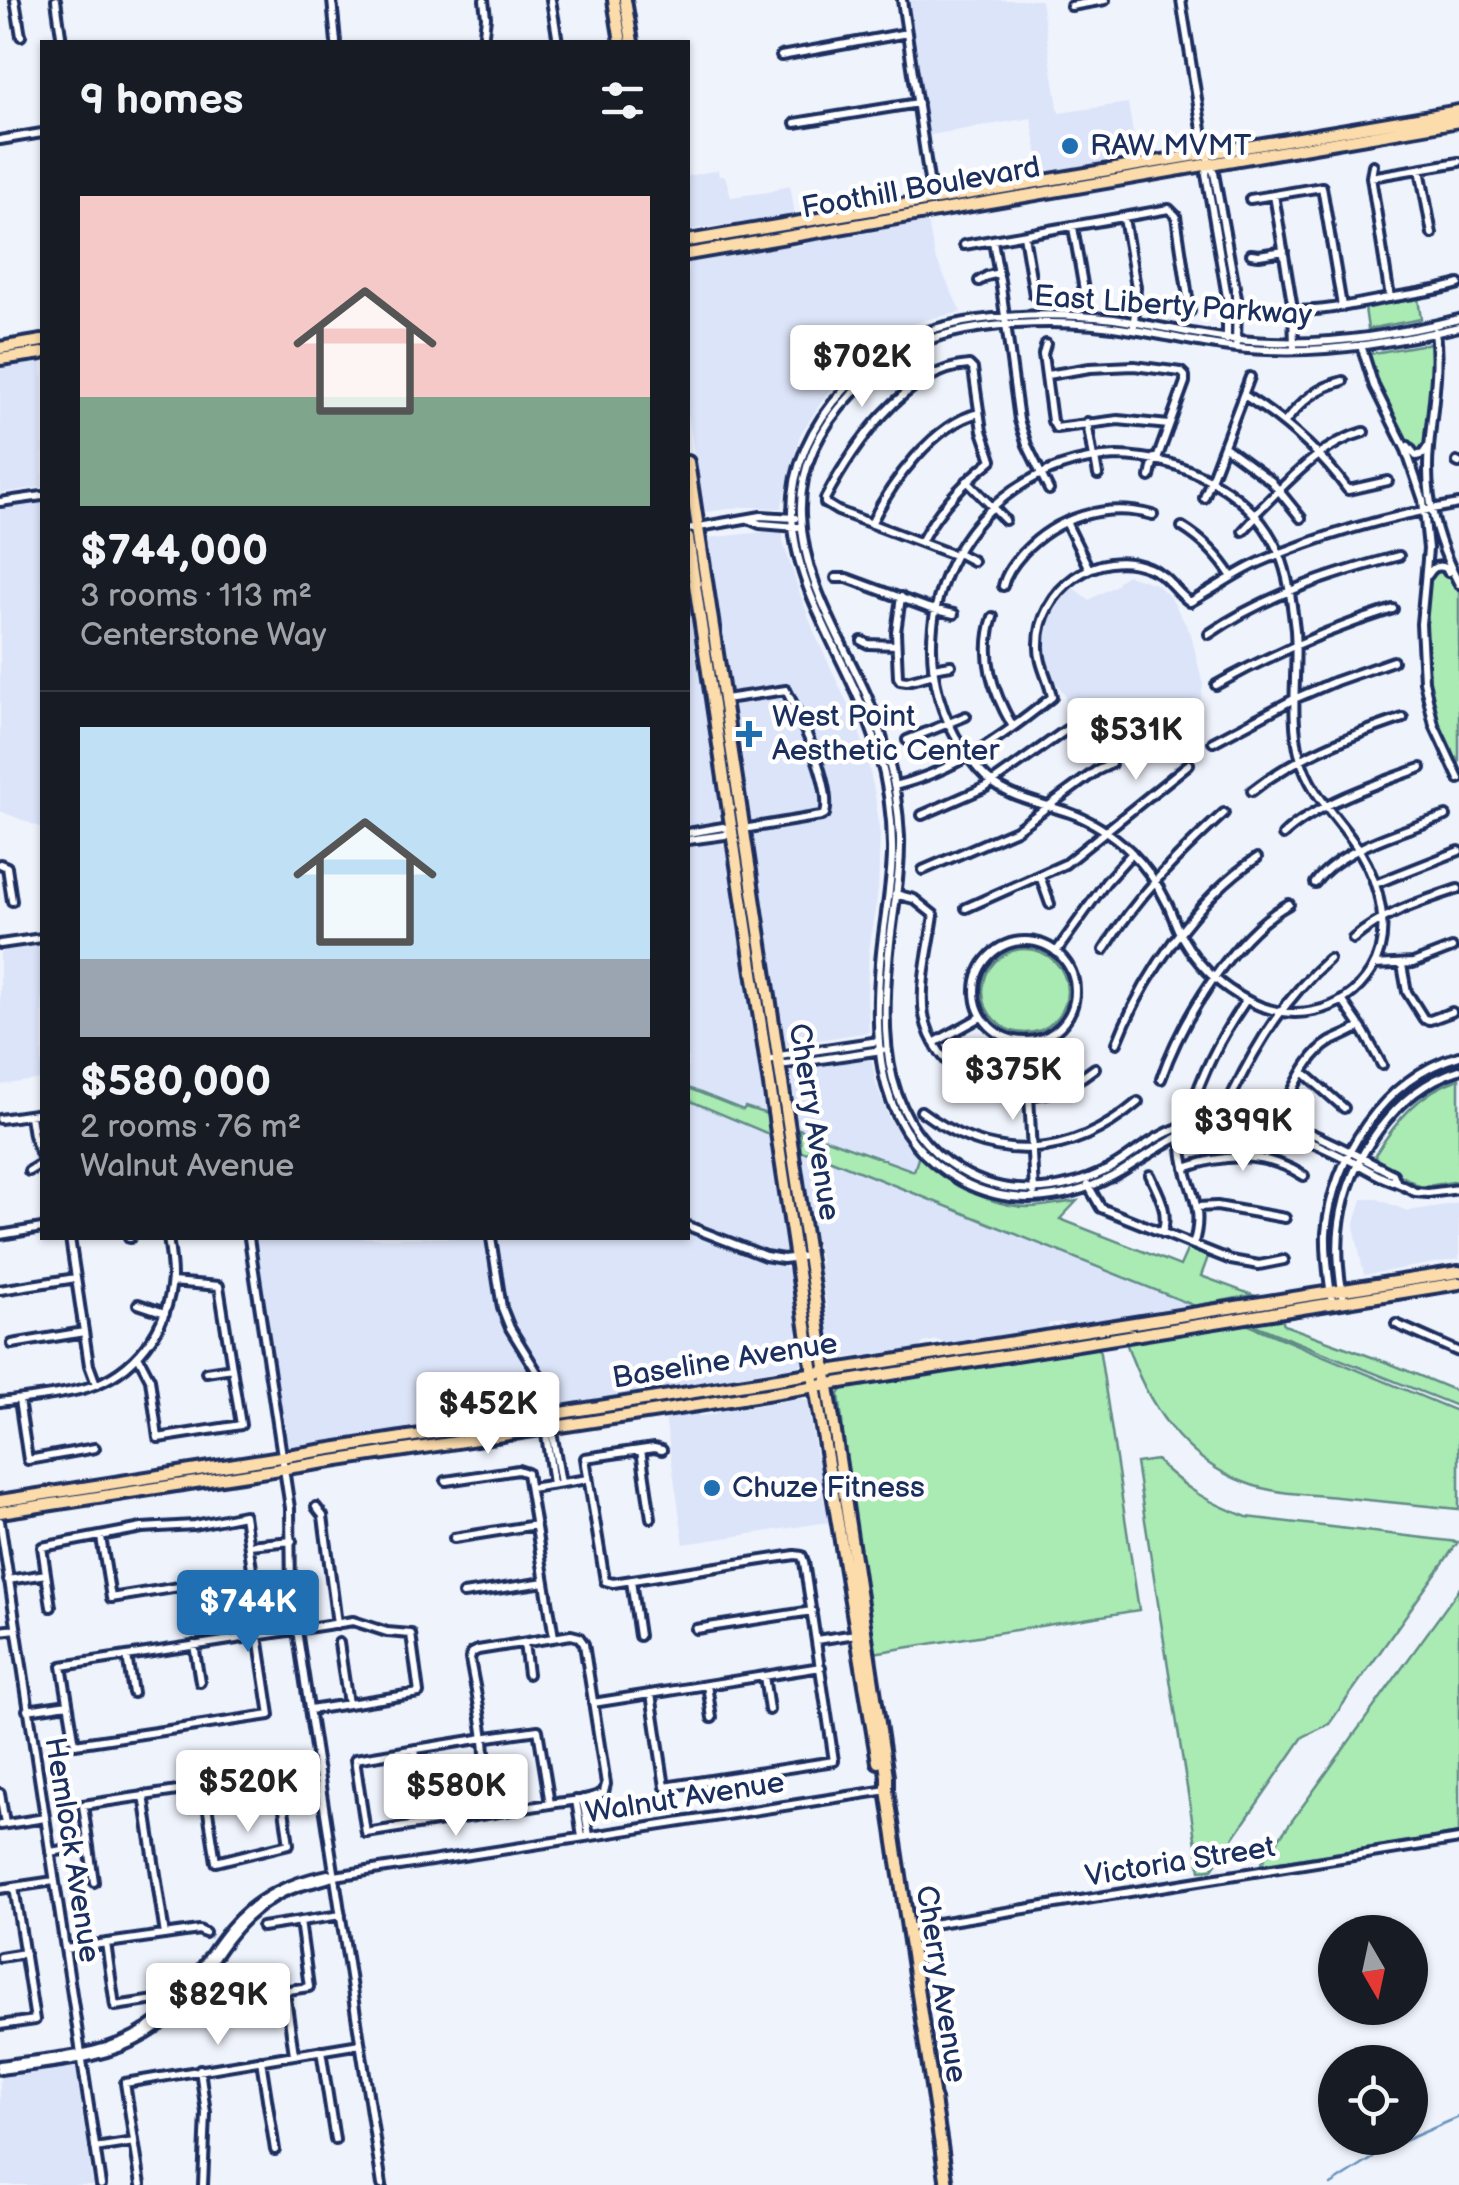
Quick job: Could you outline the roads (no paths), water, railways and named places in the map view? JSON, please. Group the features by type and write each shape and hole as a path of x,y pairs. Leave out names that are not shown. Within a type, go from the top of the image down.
{"main road":[{"path":"620,0 632,40"},
{"path":"620,0 621,40"},
{"name":"Foothill Boulevard","path":"690,254 1459,111"},
{"name":"Foothill Boulevard","path":"690,240 1459,121"},
{"path":"828,229 831,222 875,210"},
{"path":"0,348 40,341"},
{"path":"0,359 40,352"},
{"name":"Cherry Avenue","path":"690,495 692,528 724,699 738,829"},
{"name":"Cherry Avenue","path":"690,550 776,1061 816,1386 880,1776 887,1790"},
{"name":"Cherry Avenue","path":"803,1256 829,1384 947,2185"},
{"name":"Baseline Avenue","path":"0,1501 829,1384 1337,1297 1459,1272"},
{"name":"Baseline Avenue","path":"548,1423 826,1370 1459,1283"},
{"name":"Baseline Avenue","path":"0,1512 283,1462"}],"street":[{"path":"15,0 21,36"},
{"path":"56,0 62,40"},
{"path":"332,0 336,40"},
{"path":"483,40 484,0"},
{"path":"551,0 558,40"},
{"path":"902,0 932,200"},
{"path":"1071,6 1104,0"},
{"path":"1181,0 1227,297 1226,343"},
{"path":"781,56 907,34"},
{"path":"795,124 918,103"},
{"path":"0,140 40,134"},
{"path":"1207,158 1214,174 1237,298 1236,344"},
{"path":"1371,177 1459,162"},
{"path":"1372,165 1390,298"},
{"path":"1420,169 1432,234"},
{"path":"1250,199 1322,187 1342,306"},
{"path":"1274,195 1293,309 1294,347"},
{"path":"964,246 1169,210 1176,216 1190,311"},
{"path":"1124,218 1136,287 1134,326"},
{"path":"1074,227 1085,296"},
{"path":"1024,235 1034,295"},
{"path":"992,240 1018,420 1049,490"},
{"path":"1251,254 1284,251"},
{"path":"979,281 999,273"},
{"path":"1259,307 1342,306 1459,284"},
{"path":"1434,328 1459,318"},
{"name":"East Liberty Parkway","path":"1434,328 1361,341 1294,347 1226,343 1134,326 1005,322 918,343 871,374 829,420 814,447 802,483 797,522 808,584 869,723 890,787 894,894 880,963 882,1075 892,1108 908,1135 928,1157 972,1186 1006,1196 1034,1194 1087,1184 1161,1136 1217,1118 1236,1117 1262,1119 1302,1130 1390,1181 1422,1193 1459,1189"},
{"path":"1434,328 1459,327"},
{"path":"1434,328 1437,382 1429,445 1427,576 1421,624 1424,681 1434,725 1459,778"},
{"path":"1361,341 1380,399 1413,468 1459,584"},
{"path":"1046,344 1046,375 1056,428 1118,420 1169,425"},
{"path":"922,542 937,515 992,460 984,438 971,366 935,373 894,405 855,449 825,503 872,524 973,561"},
{"path":"1046,375 1134,366 1181,372 1186,382 1150,477"},
{"path":"1204,498 1250,377"},
{"path":"1285,422 1308,396 1342,381"},
{"path":"1244,395 1285,422 1319,453 1348,490 1388,480"},
{"path":"872,524 892,488 918,456 948,428 980,413"},
{"path":"1087,422 1098,475"},
{"path":"1244,531 1319,453 1336,441 1364,432"},
{"path":"1400,439 1416,456 1429,445"},
{"path":"1225,447 1280,490 1302,518"},
{"path":"1122,456 1156,459 1185,468 1227,490 1255,516 1280,554 1290,592 1300,760 1326,808 1360,850 1383,919 1382,941 1374,965 1360,986 1342,1000 1312,1012 1280,1011 1246,1000 1215,978 1194,956 1167,902 1132,853 1106,831 1075,815 1019,798 992,783 969,757 950,724 934,671 932,642 942,582 971,529 992,507 1040,473 1094,458 1122,456"},
{"path":"967,481 1005,520"},
{"path":"0,502 40,496"},
{"path":"890,787 969,757 1052,697 1040,658 1042,624 1060,589 1088,568 1114,562 1140,565 1164,576 1190,602 1232,577 1319,538 1459,504"},
{"path":"1003,586 1028,548 1066,522 1109,510 1152,515"},
{"path":"692,528 749,520 760,524 797,522"},
{"path":"1066,522 1088,568"},
{"path":"1182,527 1208,547 1232,577"},
{"path":"1209,634 1290,592 1400,556"},
{"path":"1427,576 1442,566 1459,584"},
{"path":"836,578 847,578 954,614"},
{"path":"901,598 896,645 900,680 952,665"},
{"path":"1216,685 1295,644 1393,609"},
{"path":"992,617 987,640 989,666 1012,726"},
{"path":"862,642 896,645"},
{"path":"1213,742 1336,680 1393,661"},
{"path":"690,836 724,827 738,829 825,814 827,801 814,752 786,690 724,699"},
{"path":"907,740 966,716"},
{"path":"1252,791 1300,760 1402,718"},
{"path":"922,815 992,783 1066,730"},
{"path":"923,870 1005,836 1111,764"},
{"path":"966,908 1070,860 1189,764"},
{"path":"1283,836 1372,785 1421,768"},
{"path":"1104,950 1154,881 1224,813"},
{"path":"1315,883 1331,867 1360,850 1446,816"},
{"path":"1374,884 1459,851"},
{"path":"1056,952 1132,853"},
{"path":"1116,1043 1145,984 1180,934 1213,896 1257,858"},
{"path":"3,865 12,902"},
{"path":"1040,876 1050,904"},
{"path":"1353,939 1383,919 1458,889"},
{"path":"894,894 914,900 934,915 923,1005 928,1031 959,1072 977,1084 1005,1094 1030,1095 1066,1087 1096,1068"},
{"path":"1162,1079 1180,1032 1215,978 1246,939 1289,904"},
{"path":"0,944 40,938"},
{"path":"1009,944 1042,944 1056,952 1070,970 1074,992 1070,1013 1055,1031 1033,1040 1013,1040 995,1031 982,1016 976,1002 976,982 983,964 1009,944"},
{"path":"1374,965 1402,965 1452,948"},
{"path":"1233,1093 1280,1011 1329,959"},
{"path":"1402,965 1406,992 1424,1019 1452,1012"},
{"path":"1192,1245 1198,1207 1184,1168 1185,1130 1209,1062 1246,1000"},
{"path":"1342,1000 1382,1065"},
{"path":"934,1042 982,1016"},
{"path":"1286,1103 1302,1072 1324,1047 1360,1027"},
{"path":"776,1061 884,1045"},
{"path":"1337,1297 1326,1258 1327,1227 1335,1188 1350,1156 1373,1116 1396,1091 1424,1070 1459,1056"},
{"path":"1337,1297 1340,1221 1361,1162 1385,1122 1404,1101 1432,1080 1459,1070"},
{"path":"1302,1072 1344,1108"},
{"path":"1030,1095 1034,1194"},
{"path":"921,1110 951,1132 974,1141 1032,1149 1086,1136 1138,1102"},
{"path":"0,1119 40,1114"},
{"path":"30,1116 40,1154"},
{"path":"1184,1168 1208,1160 1243,1156 1283,1164 1304,1176"},
{"path":"30,1171 40,1162"},
{"path":"1150,1175 1164,1208 1166,1224 1162,1233"},
{"path":"1087,1184 1101,1208 1192,1245 1246,1264 1284,1260"},
{"path":"1198,1207 1217,1206 1285,1218"},
{"path":"690,1227 766,1256 803,1256"},
{"path":"0,1234 40,1228"},
{"path":"70,1240 89,1365 96,1384"},
{"path":"0,1402 96,1384 121,1371 138,1356 165,1313 172,1282 168,1240"},
{"path":"249,1240 283,1462 297,1630 382,2185"},
{"path":"491,1240 503,1313 537,1369 556,1482"},
{"path":"0,1290 76,1278"},
{"path":"138,1356 150,1380 158,1438 241,1425 219,1286 172,1282"},
{"path":"138,1304 165,1313"},
{"path":"1396,1324 1459,1352"},
{"path":"12,1344 84,1332"},
{"path":"206,1372 232,1368"},
{"path":"19,1399 28,1460 95,1448"},
{"path":"641,1450 651,1518"},
{"path":"651,1694 665,1787 834,1760 802,1556 631,1581 606,1582 603,1577 584,1458 662,1450"},
{"path":"446,1481 525,1472 554,1638"},
{"path":"530,1488 588,1479"},
{"path":"316,1507 323,1516 338,1624"},
{"path":"52,1607 42,1546 142,1528 194,1525 244,1515 253,1576 111,1598 101,1537"},
{"name":"Hemlock Avenue","path":"0,1521 101,2185"},
{"path":"454,1538 536,1525"},
{"path":"249,1544 292,1541"},
{"path":"8,1580 46,1574"},
{"path":"631,1581 639,1636"},
{"path":"463,1594 545,1582"},
{"path":"696,1629 812,1611"},
{"path":"258,1636 270,1715 74,1744 62,1666 297,1630 354,1622 411,1634 420,1694 310,1710"},
{"path":"0,1632 16,1629"},
{"path":"816,1640 856,1634"},
{"path":"484,1773 482,1738 470,1659 472,1653 524,1642 579,1637 584,1644 606,1784 599,1796 550,1804 366,1833 355,1758 482,1738 538,1730 550,1804"},
{"path":"524,1642 528,1674"},
{"path":"338,1643 348,1704"},
{"path":"194,1646 200,1682"},
{"path":"127,1656 133,1693"},
{"path":"593,1703 821,1667"},
{"path":"764,1676 770,1710"},
{"path":"706,1686 712,1718"},
{"path":"28,1710 68,1704"},
{"path":"414,1749 420,1783"},
{"path":"94,1882 83,1805 319,1770"},
{"path":"204,1786 216,1862 290,1844 279,1775"},
{"name":"Walnut Avenue","path":"0,2068 81,2056 128,2045 150,2033 184,2004 232,1934 250,1915 282,1893 335,1876 887,1790"},
{"path":"0,1793 2,1825 44,1818"},
{"path":"144,1796 165,1935"},
{"path":"579,1799 585,1836"},
{"name":"Victoria Street","path":"908,1928 1459,1840"},
{"path":"50,1852 89,1846"},
{"path":"0,1889 54,1881"},
{"path":"0,2026 34,2020 14,1887"},
{"path":"262,1927 341,1915"},
{"path":"208,1999 309,1987 300,1922"},
{"path":"65,1949 198,1930 206,1933"},
{"path":"106,1943 115,2006 155,2000"},
{"path":"0,1957 25,1954"},
{"path":"284,1991 294,2054"},
{"path":"141,2185 125,2083 360,2044"},
{"path":"321,2050 335,2140"},
{"path":"261,2060 275,2150"},
{"path":"200,2069 206,2113 204,2185"},
{"path":"95,2148 134,2142"}],"waterway":[{"path":"1331,2185 1392,2146 1459,2117"}],"place":[{"name":"RAW MVMT","path":"1070,146"},
{"name":"West Point Aesthetic Center","path":"749,734"},
{"name":"Chuze Fitness","path":"712,1488"}]}
